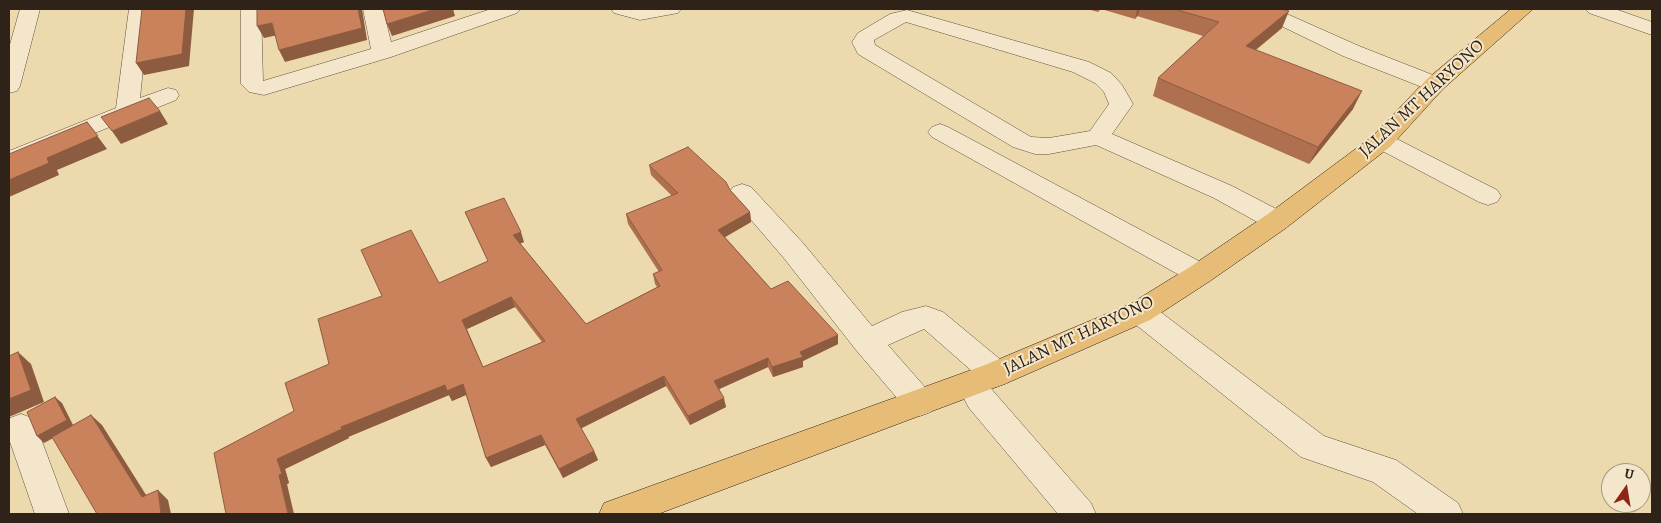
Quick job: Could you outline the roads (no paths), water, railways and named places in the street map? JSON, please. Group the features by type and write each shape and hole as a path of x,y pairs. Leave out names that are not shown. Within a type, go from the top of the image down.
{"main road":[{"name":"JALAN MT HARYONO","path":"616,514 984,379 1140,312 1200,274 1277,221 1382,141 1435,84 1523,9"}],"street":[{"path":"9,13 31,9 9,86"},
{"path":"128,111 138,9"},
{"path":"251,9 252,84 257,87 270,87 383,52 500,10"},
{"path":"373,9 383,52"},
{"path":"621,9 640,14 671,9"},
{"path":"1248,9 1280,18 1351,51 1435,84"},
{"path":"1596,9 1652,29"},
{"path":"1098,136 1121,104 1114,90 1103,78 1082,67 907,16 897,18 865,37 863,42 866,49 1022,142 1035,146 1049,146 1098,136 1222,192 1277,221"},
{"path":"11,156 168,95"},
{"path":"940,132 1200,274"},
{"path":"1382,141 1488,196"},
{"path":"742,193 793,250 867,342 920,403"},
{"path":"1140,312 1313,447 1384,472 1446,514"},
{"path":"867,342 912,320 926,317 933,320 984,379 980,398 1079,514"},
{"path":"21,428 52,514"}]}
